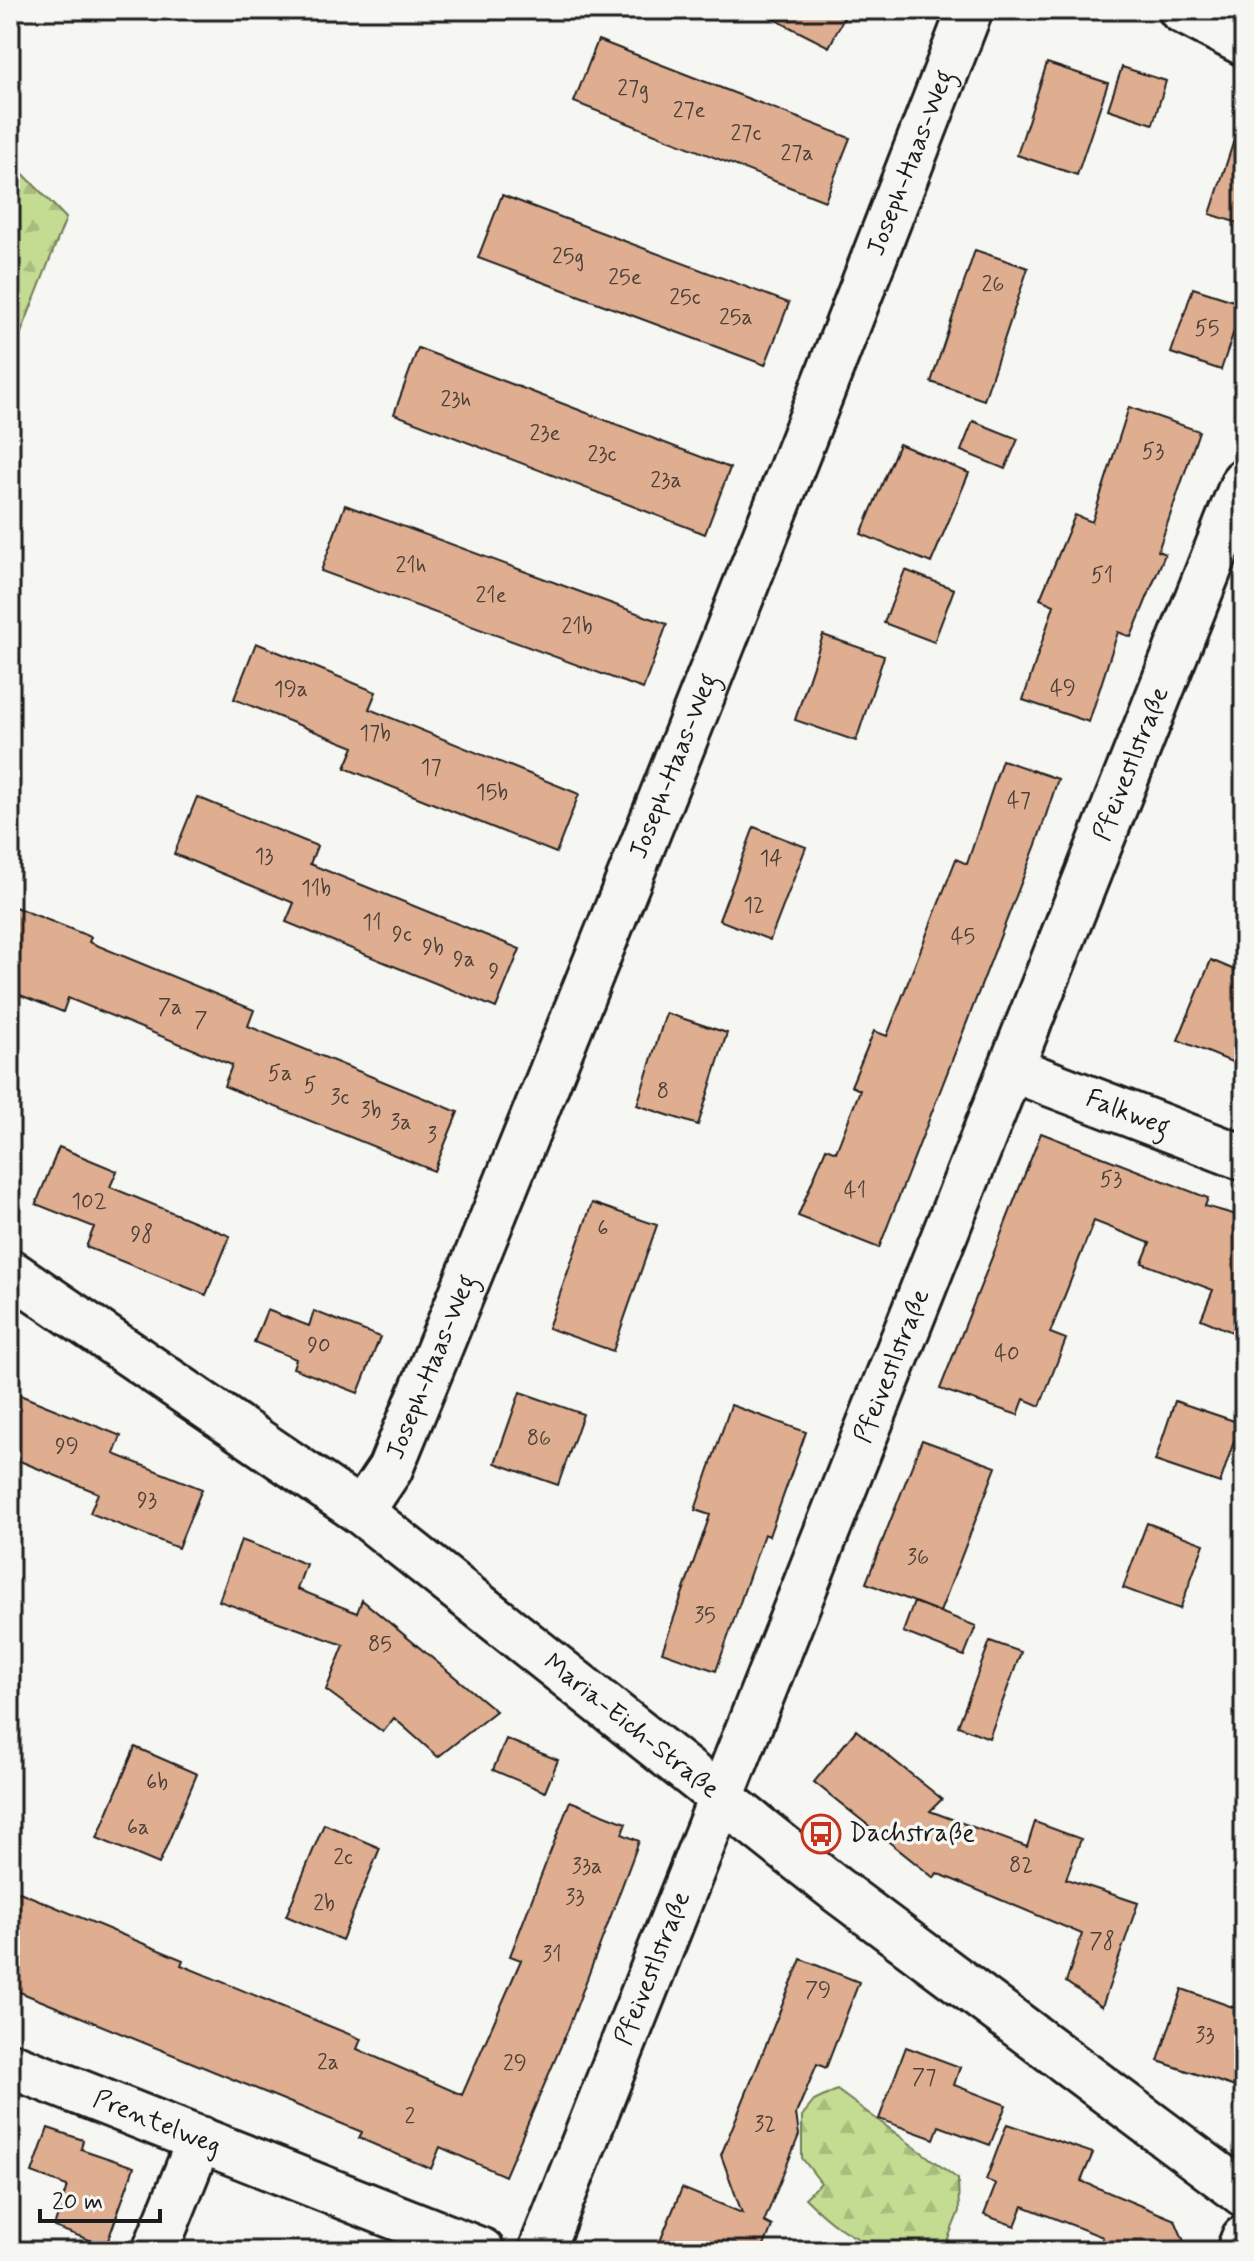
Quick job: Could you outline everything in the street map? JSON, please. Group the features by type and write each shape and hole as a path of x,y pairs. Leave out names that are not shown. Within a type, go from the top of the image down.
{"street":[{"name":"Joseph-Haas-Weg","path":"361,1512 390,1469 536,1113 604,934 836,359 970,10"},
{"path":"1181,10 1244,43"},
{"name":"Pfeivestlstraße","path":"541,2251 1244,481"},
{"name":"Falkweg","path":"1012,1069 1244,1158"},
{"name":"Maria-Eich-Straße","path":"10,1272 361,1512 720,1799 1244,2194"},
{"name":"Prentelweg","path":"10,2065 482,2251"},
{"path":"155,2251 200,2139"},
{"path":"1239,2251 1244,2238"}],"green space":[{"path":"10,160 66,218 10,361"},
{"path":"837,2090 958,2179 959,2211 943,2251 883,2247 868,2242 838,2227 805,2198 821,2183 802,2158 802,2116 814,2101"}],"building":[{"path":"756,10 848,10 829,47"},
{"path":"598,40 850,138 825,201 574,102"},
{"path":"1047,63 1108,83 1077,175 1017,155"},
{"path":"1122,67 1166,81 1153,124 1108,109"},
{"path":"1238,128 1244,129 1244,225 1210,214"},
{"path":"502,195 789,303 765,365 478,258"},
{"path":"975,250 1028,268 984,400 931,382"},
{"path":"1193,288 1243,304 1221,370 1171,353"},
{"path":"418,348 730,468 705,534 394,414"},
{"path":"1129,407 1199,431 1158,551 1165,554 1131,637 1118,632 1089,722 1023,700 1054,605 1040,599 1075,515 1092,522"},
{"path":"973,421 1018,439 1005,469 961,451"},
{"path":"899,444 969,473 931,563 861,534"},
{"path":"345,505 667,624 643,689 321,571"},
{"path":"905,570 954,589 934,642 884,623"},
{"path":"823,635 884,656 856,741 795,720"},
{"path":"256,643 376,692 369,709 579,794 556,853 345,768 354,747 234,699"},
{"path":"1002,760 1058,779 1037,842 879,1248 798,1216 826,1148 836,1152 860,1090 851,1086 874,1031 887,1036 956,859 967,864"},
{"path":"197,797 317,846 310,864 520,949 496,1008 286,922 294,903 174,854"},
{"path":"754,827 806,847 770,940 719,920"},
{"path":"10,905 91,937 89,942 254,1010 248,1026 458,1112 434,1171 224,1086 232,1065 68,998 63,1012 10,991"},
{"path":"1211,960 1244,974 1244,1067 1178,1040"},
{"path":"666,1013 727,1033 698,1125 637,1105"},
{"path":"1041,1133 1208,1198 1205,1206 1244,1217 1244,1337 1201,1319 1213,1290 1142,1263 1150,1243 1094,1221 1050,1333 1066,1339 1040,1406 1024,1399 1018,1415 940,1389"},
{"path":"59,1147 117,1171 110,1187 230,1236 206,1295 86,1247 94,1227 36,1204"},
{"path":"592,1203 657,1225 613,1351 548,1328"},
{"path":"267,1310 309,1326 314,1311 380,1337 358,1393 293,1368 296,1359 254,1342"},
{"path":"10,1391 121,1436 114,1454 202,1489 178,1548 90,1513 98,1493 10,1457"},
{"path":"520,1392 583,1414 558,1485 495,1463"},
{"path":"1175,1401 1240,1423 1220,1483 1155,1461"},
{"path":"731,1405 806,1432 769,1536 764,1534 716,1671 662,1652 710,1515 695,1510"},
{"path":"922,1440 996,1467 940,1612 866,1583"},
{"path":"1147,1523 1204,1544 1180,1609 1123,1588"},
{"path":"241,1540 306,1564 297,1589 357,1613 362,1600 496,1711 438,1757 394,1718 383,1732 326,1690 344,1645 219,1601"},
{"path":"914,1602 976,1626 964,1656 903,1632"},
{"path":"990,1641 1021,1652 989,1738 958,1726"},
{"path":"856,1730 942,1799 930,1811 1027,1847 1035,1822 1081,1839 1066,1879 1138,1903 1102,2007 1066,1982 1082,1934 937,1873 934,1878 814,1782"},
{"path":"506,1739 558,1760 545,1792 493,1770"},
{"path":"135,1747 197,1774 159,1864 97,1838"},
{"path":"570,1801 626,1823 622,1834 639,1841 567,2032 505,2176 440,2147 431,2169 359,2138 362,2132 10,1988 10,1888 183,1960 181,1965 361,2039 357,2049 462,2095 521,1960 510,1956"},
{"path":"324,1824 380,1848 342,1940 286,1916"},
{"path":"801,1959 859,1982 826,2068 817,2064 796,2114 799,2135 764,2222 772,2226 762,2251 656,2251 682,2188 742,2213 721,2155"},
{"path":"1182,1989 1244,2011 1244,2090 1158,2061"},
{"path":"906,2047 960,2067 954,2085 1006,2105 990,2145 939,2126 934,2139 879,2119"},
{"path":"1007,2124 1093,2153 1081,2181 1175,2220 1188,2251 1098,2251 1103,2237 1023,2206 1015,2226 984,2215 996,2184 986,2180"},
{"path":"48,2128 83,2140 81,2149 134,2167 106,2246 54,2227 67,2186 32,2173"}],"place":[{"name":"Dachstraße","path":"821,1834"}]}
